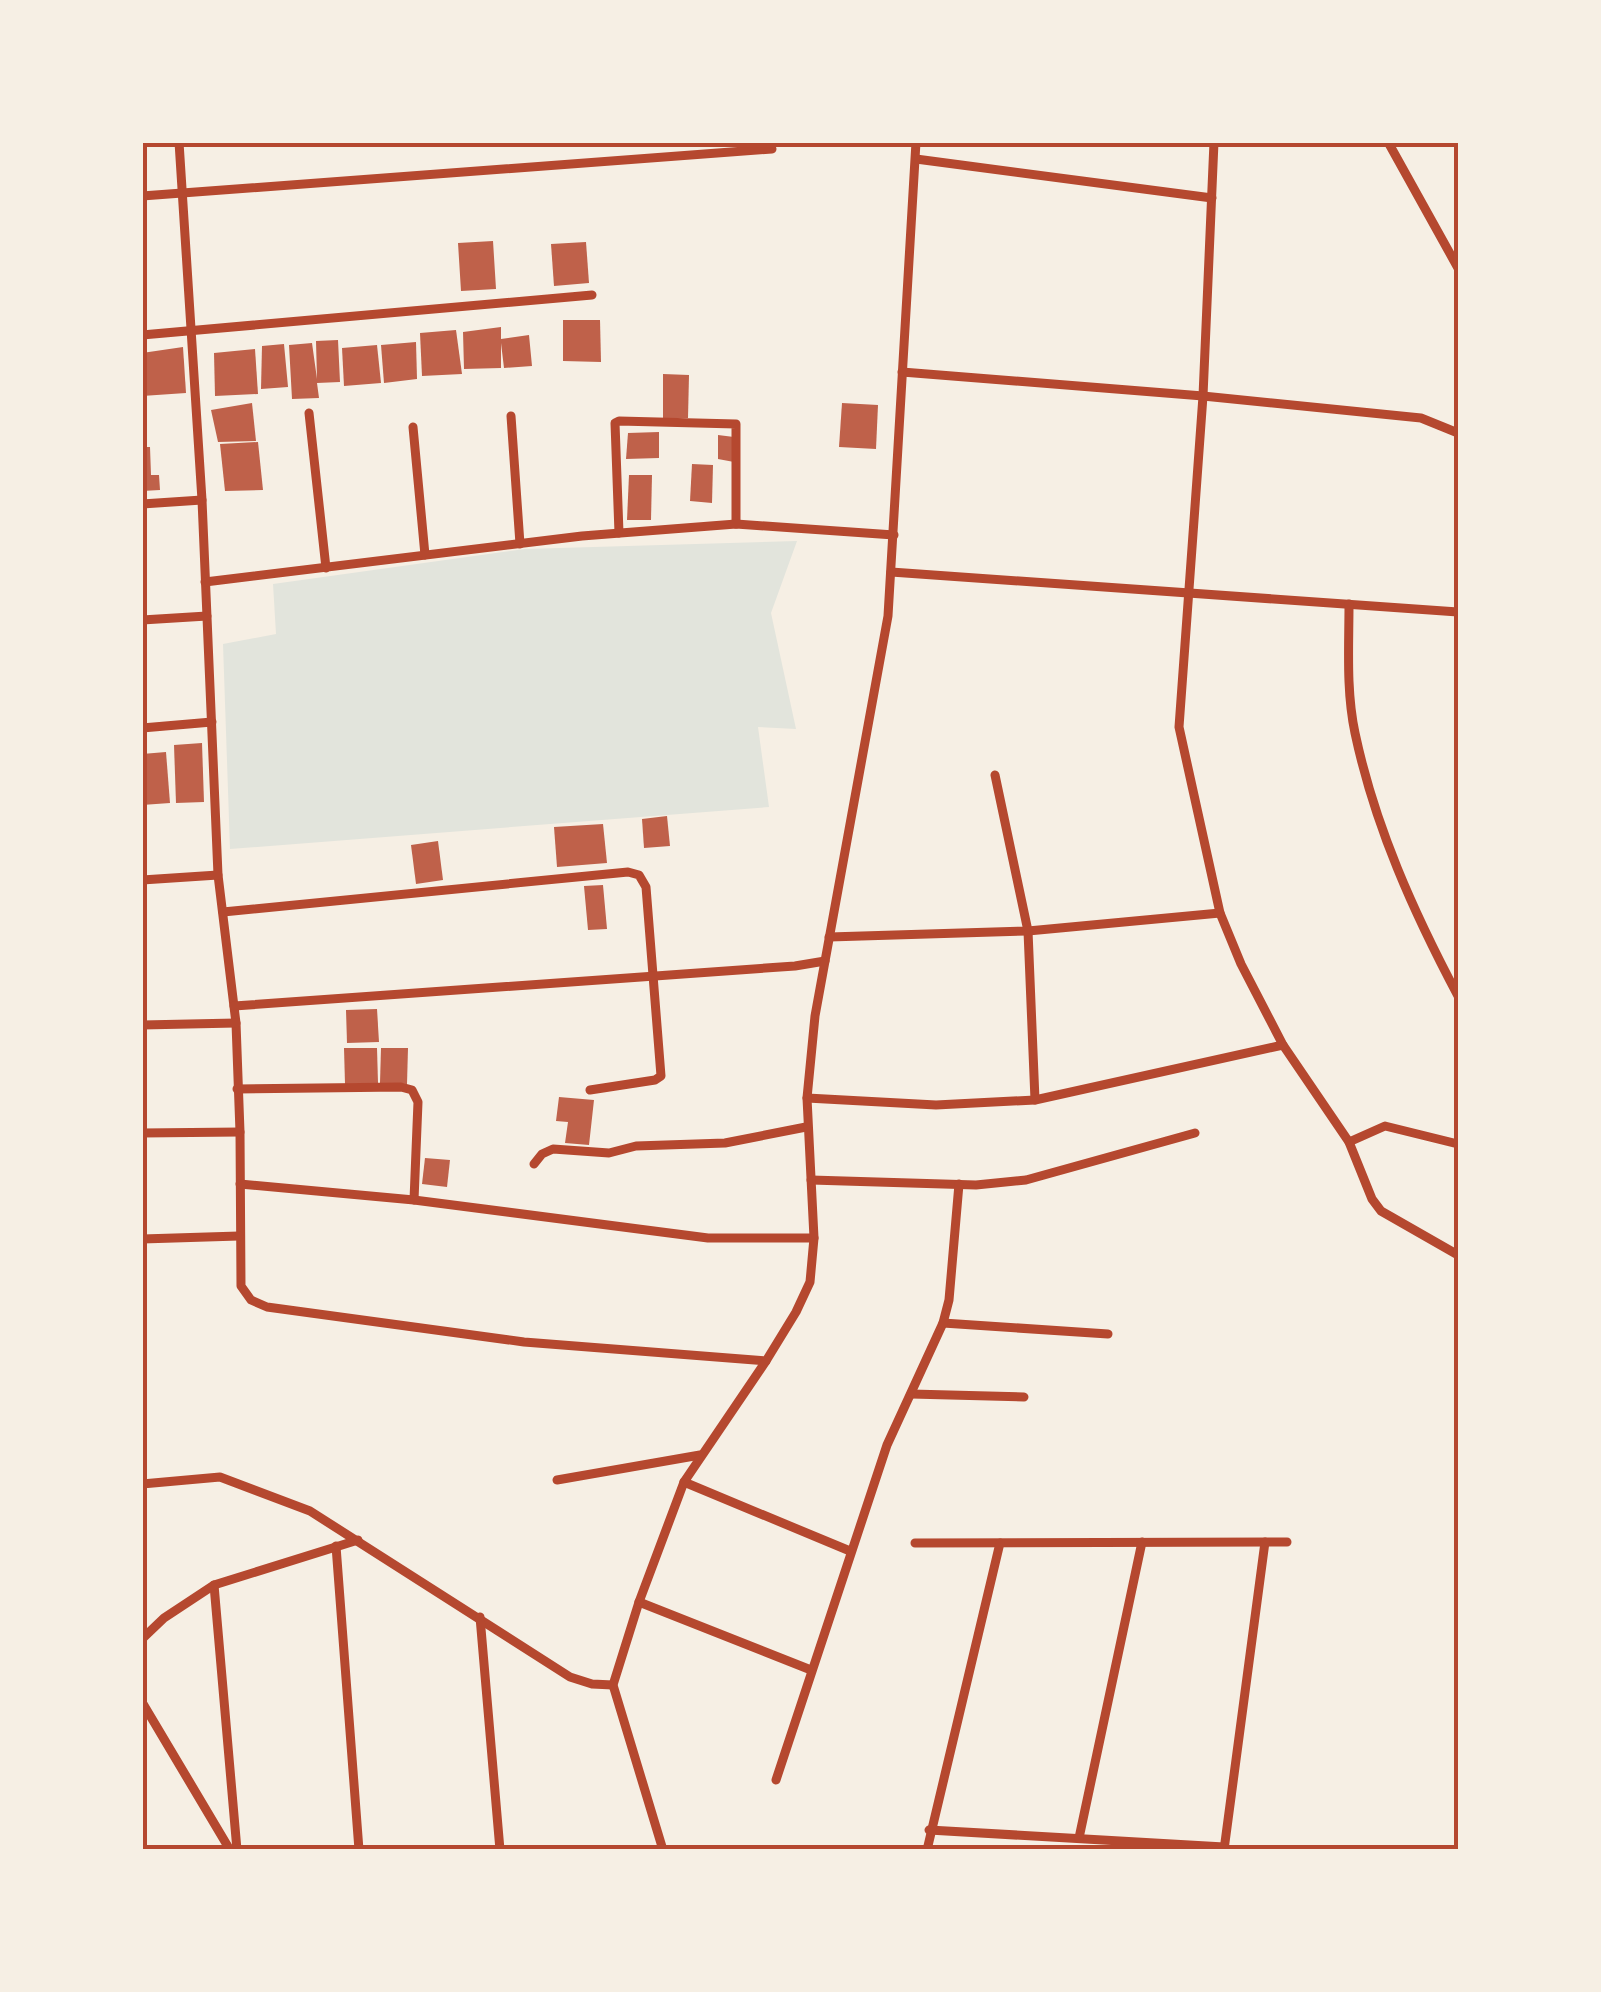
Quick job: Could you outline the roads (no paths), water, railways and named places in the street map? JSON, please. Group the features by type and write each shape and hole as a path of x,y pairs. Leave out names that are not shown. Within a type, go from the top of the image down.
{"street":[{"path":"179,142 202,500 218,876 236,1023 241,1286 252,1300 266,1307 524,1342 766,1361"},
{"path":"663,1850 613,1685 684,1482 766,1361 810,1282 814,1238 807,1098 815,1016 888,616 916,142"},
{"path":"1214,142 1203,396 1179,727 1220,912 1258,1002 1282,1045 1348,1142 1381,1211 1458,1254"},
{"path":"1388,142 1458,268"},
{"path":"142,196 772,149"},
{"path":"916,159 1212,198"},
{"path":"142,334 592,296"},
{"path":"902,372 1422,418 1458,433"},
{"path":"309,413 326,568"},
{"path":"511,416 520,544"},
{"path":"619,534 619,421 736,424 736,524"},
{"path":"413,427 425,556"},
{"path":"142,504 202,500"},
{"path":"206,582 520,544 736,524 894,535"},
{"path":"892,572 1458,612"},
{"path":"1348,604 1355,733 1390,850 1418,920 1458,996"},
{"path":"142,620 208,616"},
{"path":"142,728 212,722"},
{"path":"995,775 1028,931 1035,1100"},
{"path":"223,912 628,872 639,875 646,886 660,1076 590,1090"},
{"path":"142,880 218,876"},
{"path":"829,937 1028,931 1220,912"},
{"path":"234,1006 825,961"},
{"path":"142,1026 236,1023"},
{"path":"807,1098 936,1105 1035,1100 1282,1045"},
{"path":"237,1089 412,1090 418,1102 414,1200"},
{"path":"1348,1142 1385,1126 1458,1144"},
{"path":"534,1164 553,1149 609,1153 636,1146 726,1143 806,1127"},
{"path":"142,1132 240,1132"},
{"path":"811,1180 958,1184 1026,1180 1196,1133"},
{"path":"240,1184 414,1200 708,1238 814,1238"},
{"path":"776,1780 888,1445 942,1323 952,1274 958,1184"},
{"path":"142,1239 239,1236"},
{"path":"942,1323 1108,1334"},
{"path":"911,1394 1024,1397"},
{"path":"557,1480 700,1455"},
{"path":"142,1484 220,1477 310,1511 570,1678 613,1685"},
{"path":"684,1482 850,1551"},
{"path":"142,1639 164,1618 214,1585 358,1540"},
{"path":"1079,1838 1142,1542"},
{"path":"929,1830 1224,1848 1265,1542"},
{"path":"915,1543 1288,1542"},
{"path":"927,1850 1000,1543"},
{"path":"336,1546 358,1850"},
{"path":"214,1585 233,1850"},
{"path":"639,1602 811,1670"},
{"path":"480,1617 500,1850"},
{"path":"142,1702 233,1850"}]}
